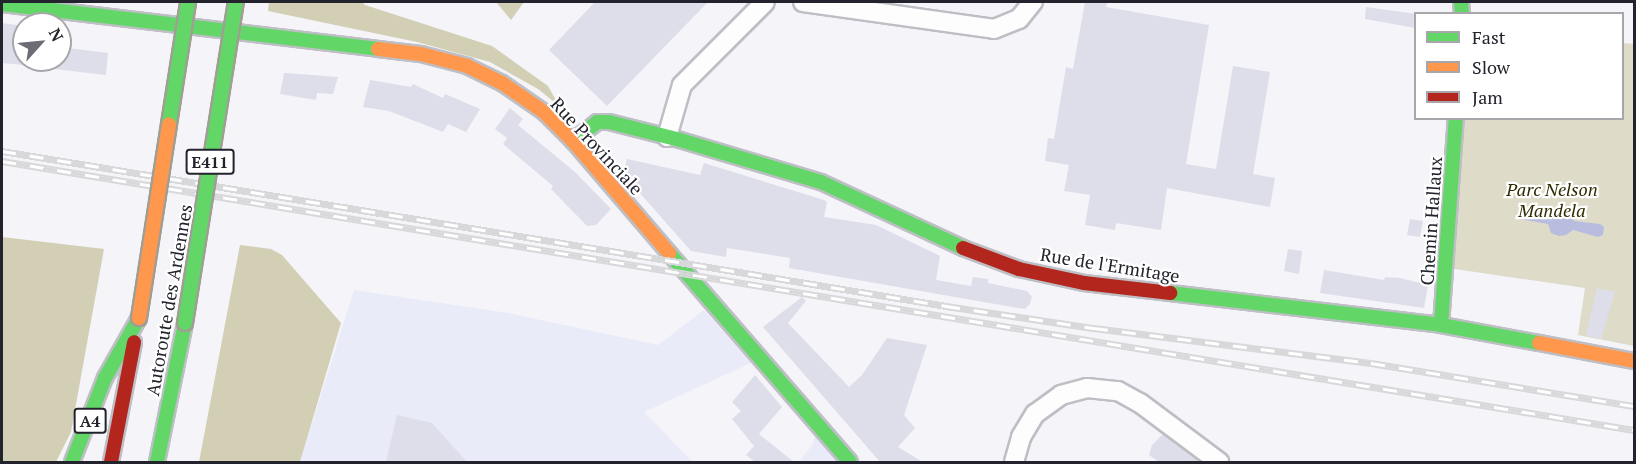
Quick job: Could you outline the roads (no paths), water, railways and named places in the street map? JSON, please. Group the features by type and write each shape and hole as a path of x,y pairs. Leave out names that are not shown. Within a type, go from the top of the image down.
{"main road":[{"path":"92,2 92,16"},
{"name":"Autoroute des Ardennes","path":"111,462 139,318 188,2"},
{"name":"Autoroute des Ardennes","path":"157,462 185,323 236,2"},
{"name":"Rue Provinciale","path":"2,4 421,54 466,66 502,83 544,112 573,141 850,462"},
{"name":"Chemin Hallaux","path":"1441,325 1456,120"},
{"name":"Rue de l'Ermitage","path":"573,141 597,122 667,137 821,182 954,245 1019,269 1084,283 1441,325 1635,361"},
{"name":"A4","path":"72,462 105,378 139,318"}],"street":[{"path":"667,137 682,85 765,2"},
{"path":"803,2 994,29 1019,20 1033,2"},
{"path":"1014,462 1021,437 1031,419 1043,406 1061,395 1087,388 1118,391 1140,403 1219,462"}],"water":[{"path":"1524,208 1530,213 1549,216 1554,211 1563,210 1571,214 1574,221 1600,224 1604,227 1603,235 1598,237 1573,230 1566,235 1559,236 1551,233 1548,224 1519,219 1519,211"}],"railway":[{"path":"2,151 946,306 1094,328 1371,363 1634,406"},
{"path":"2,161 1634,430"}],"park label":[{"name":"Parc Nelson Mandela","path":"1552,200"}]}
